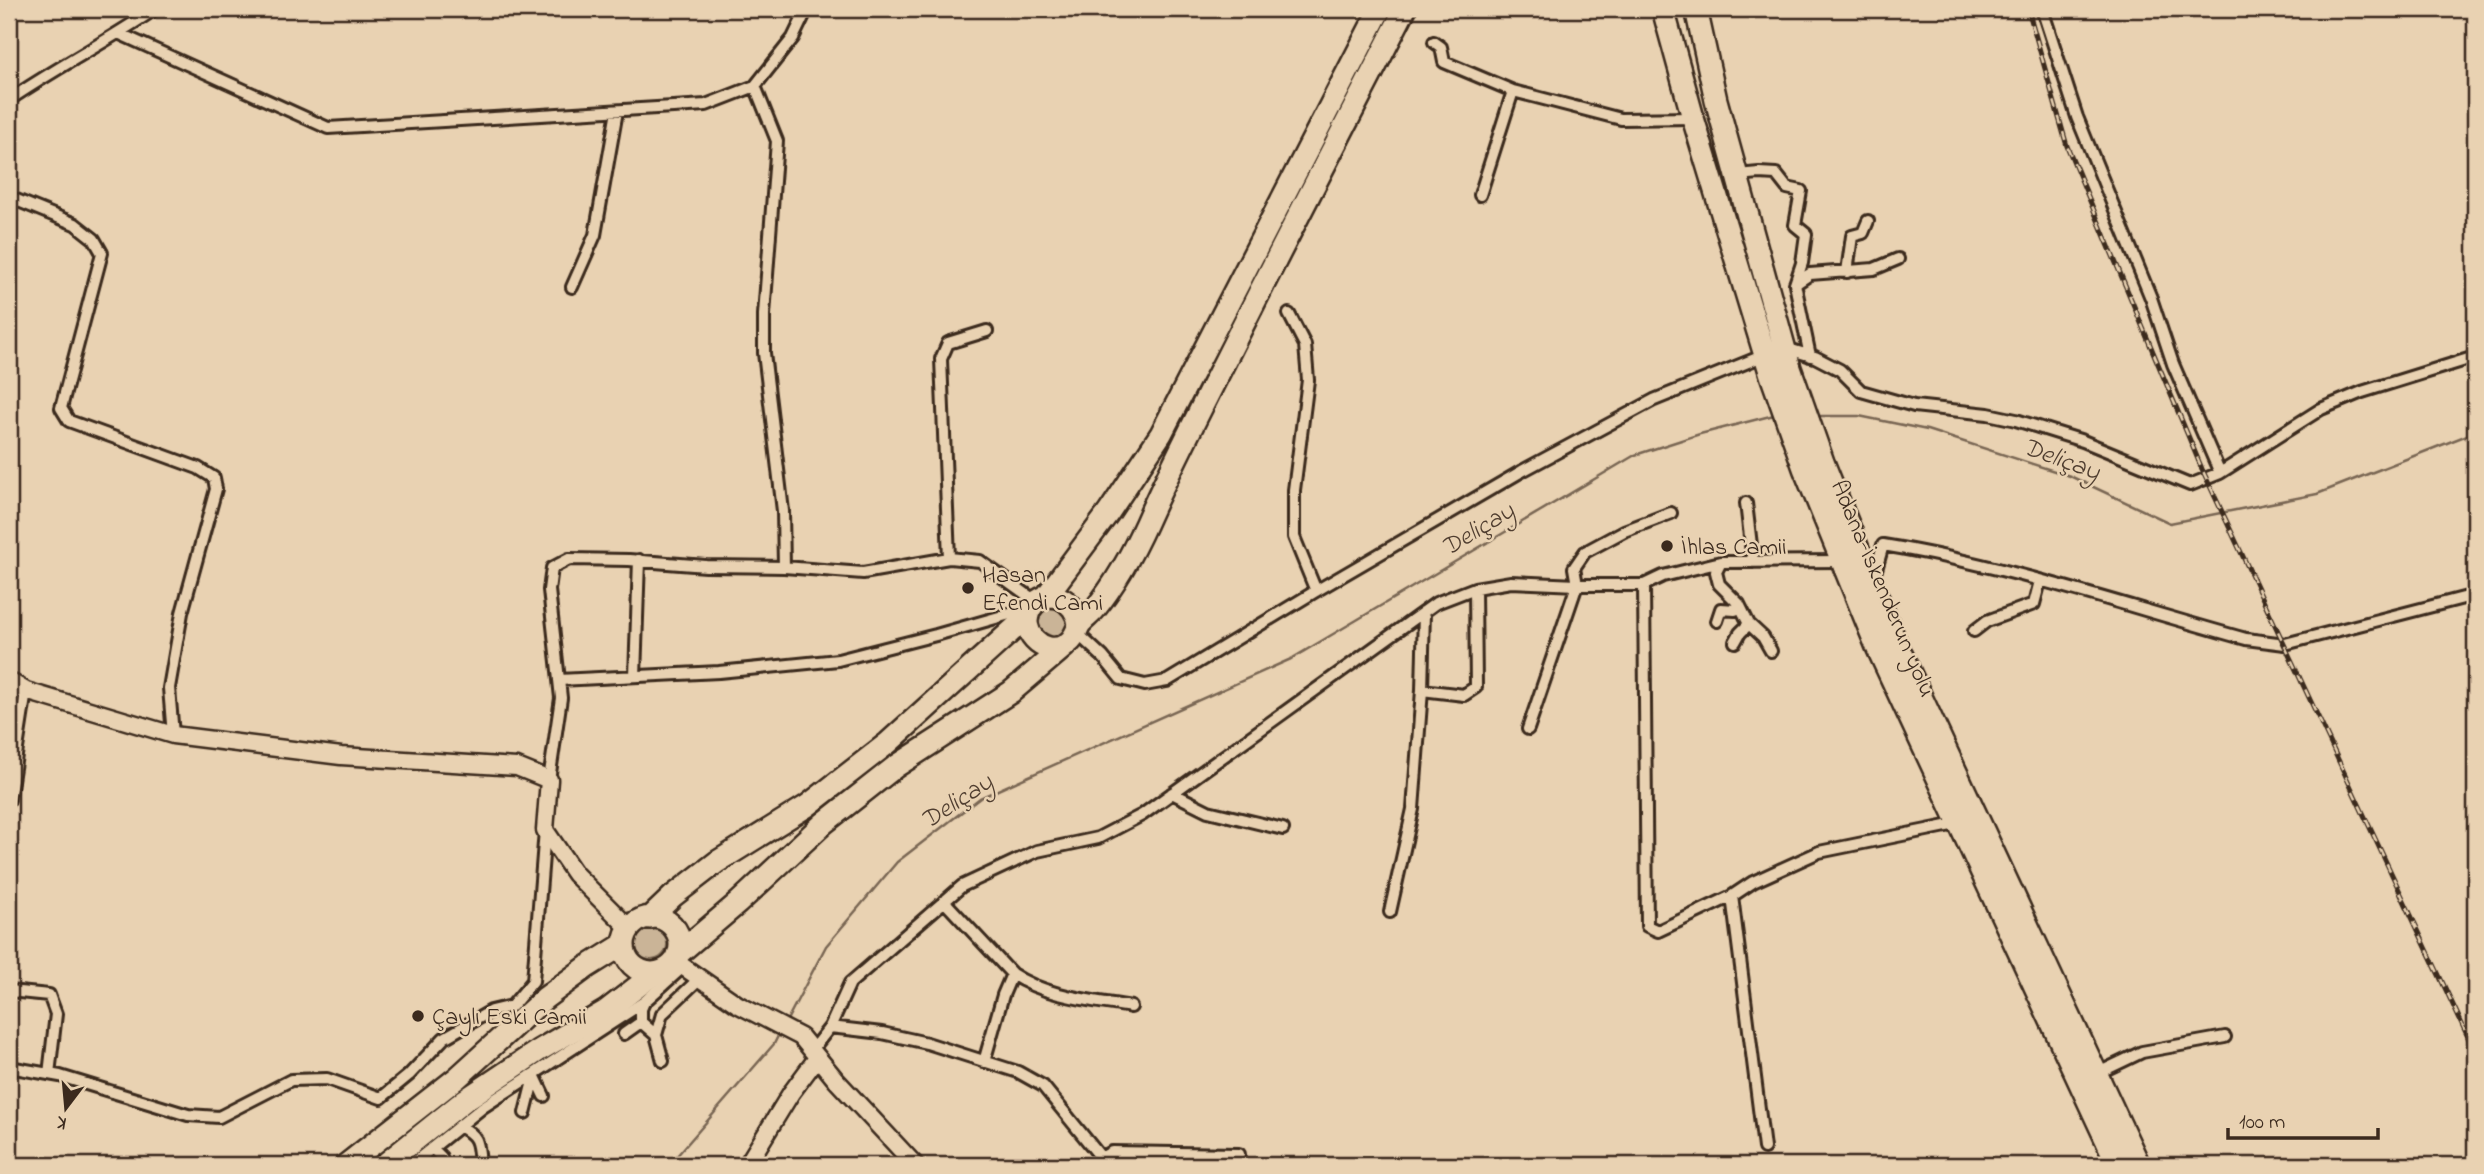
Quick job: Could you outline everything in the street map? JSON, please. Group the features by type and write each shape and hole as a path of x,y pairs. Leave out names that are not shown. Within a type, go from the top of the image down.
{"highway":[{"path":"650,918 673,896 717,862 807,806 888,743 1035,606 1109,512 1161,434 1380,9"},
{"path":"384,1165 466,1100 538,1051 606,1011 655,973 679,961 824,822 895,767 1011,692 1074,635 1131,556 1202,405 1405,9"},
{"name":"Adana-İskenderun yolu","path":"1663,9 1693,118 1814,465 1842,561 1878,647 2118,1165"},
{"name":"Adana-İskenderun yolu","path":"1696,9 1716,100 1738,175 1778,362"},
{"path":"1814,465 1873,583 1896,643 2139,1165"},
{"path":"1053,597 1069,602 1078,617 1074,635 1048,648 1034,640 1027,624 1035,606 1053,597"},
{"path":"346,1165 457,1078 545,998 627,937 642,919 657,918 671,925 679,939 679,961"},
{"path":"627,937 625,952 633,965 655,973"}],"street":[{"path":"9,100 53,70 155,9"},
{"path":"118,33 328,128 706,105 755,86 793,38 807,9"},
{"path":"2042,9 2077,117 2151,298 2193,415 2220,473"},
{"path":"1434,42 1441,47 1444,62 1513,91 1621,119 1693,118"},
{"path":"755,86 777,141 764,315 764,353 783,511 783,568"},
{"path":"1480,195 1513,91"},
{"path":"572,287 595,236 617,111"},
{"path":"1738,175 1776,174 1787,188 1801,191 1795,225 1806,234 1802,263 1795,284 1811,356"},
{"path":"9,197 75,224 94,239 102,253 61,408 69,421 198,468 214,478 216,489 182,613 169,688 173,735"},
{"path":"1847,272 1852,236 1863,233 1868,221"},
{"path":"1795,284 1810,274 1874,270 1898,259"},
{"path":"1289,314 1305,345 1308,380 1294,490 1294,537 1316,591"},
{"path":"949,558 941,359 948,343 987,331"},
{"path":"1074,635 1103,657 1121,678 1144,685 1167,681 1522,471 1654,400 1778,362 1811,356 1840,370 1861,391 1914,406 2016,419 2083,441 2190,485 2220,473 2321,409 2362,391 2475,358"},
{"path":"1745,503 1753,562"},
{"path":"1528,729 1577,585 1574,568 1585,552 1625,531 1671,513"},
{"path":"1873,583 1883,545 1929,553 2040,581 2246,639 2274,644 2285,644 2475,595"},
{"path":"9,1067 49,1074 188,1115 219,1117 291,1080 327,1079 381,1098 409,1075 444,1038 491,1011 512,1006 533,981 549,780 561,698 549,590 552,568 569,559 639,560 706,566 863,573 949,558 980,562 1035,606"},
{"path":"635,676 639,560"},
{"path":"747,1165 830,1027 850,983 962,886 1037,851 1098,838 1142,815 1436,603 1475,588 1511,582 1644,585 1662,576 1721,562 1842,561"},
{"path":"1721,562 1716,572 1719,584 1738,604 1749,624 1772,650"},
{"path":"1974,631 1987,621 2034,604 2040,581"},
{"path":"1644,585 1647,926 1658,931 1732,896 1752,882 1819,852 1961,824"},
{"path":"1422,690 1464,695 1476,687 1475,588"},
{"path":"1717,621 1721,609 1735,610 1738,604"},
{"path":"559,680 719,672 838,660 1035,606"},
{"path":"1390,912 1413,809 1422,690 1424,612"},
{"path":"1735,642 1740,632 1749,624"},
{"path":"9,681 26,691 173,735 341,756 517,767 549,780"},
{"path":"9,800 26,691"},
{"path":"1172,793 1208,811 1283,829"},
{"path":"545,830 575,874 627,937"},
{"path":"1732,896 1764,1148"},
{"path":"944,901 1012,974 1024,982 1048,991 1132,1007"},
{"path":"411,1165 459,1126 644,1002 679,961 755,1014 800,1037 915,1165"},
{"path":"985,1062 1003,995 1012,974"},
{"path":"663,1061 656,1035 662,1014 700,978"},
{"path":"9,991 49,995 56,1014 49,1074"},
{"path":"644,1002 641,1022 656,1035"},
{"path":"624,1034 641,1022"},
{"path":"830,1027 893,1035 927,1043 1018,1072 1043,1086 1104,1162 1112,1152 1239,1154"},
{"path":"2096,1074 2142,1052 2225,1037"},
{"path":"535,1075 544,1096"},
{"path":"525,1113 535,1075"},
{"path":"459,1126 471,1132 478,1143 480,1165"},
{"path":"432,1149 444,1165"}],"shaded area":[{"path":"1051,605 1069,614 1068,630 1055,638 1041,631 1038,622 1041,612"},
{"path":"651,928 662,933 667,944 662,955 651,960 640,955 635,944 640,933"}],"waterway":[{"name":"Deliçay","path":"786,1022 826,946 897,862 980,798 1291,659 1635,455 1700,434 1774,415"},
{"name":"Deliçay","path":"1816,416 1859,416 1927,430 2070,476 2170,523 2317,494 2475,432"},
{"name":"Deliçay","path":"669,1165 774,1044 779,1034"}],"railway":[{"path":"2028,9 2067,146 2202,469 2475,1052"}],"place":[{"name":"İhlas Camii","path":"1667,546"},
{"name":"Hasan Efendi Cami","path":"968,588"},
{"name":"Çaylı Eski Camii","path":"418,1016"}]}
